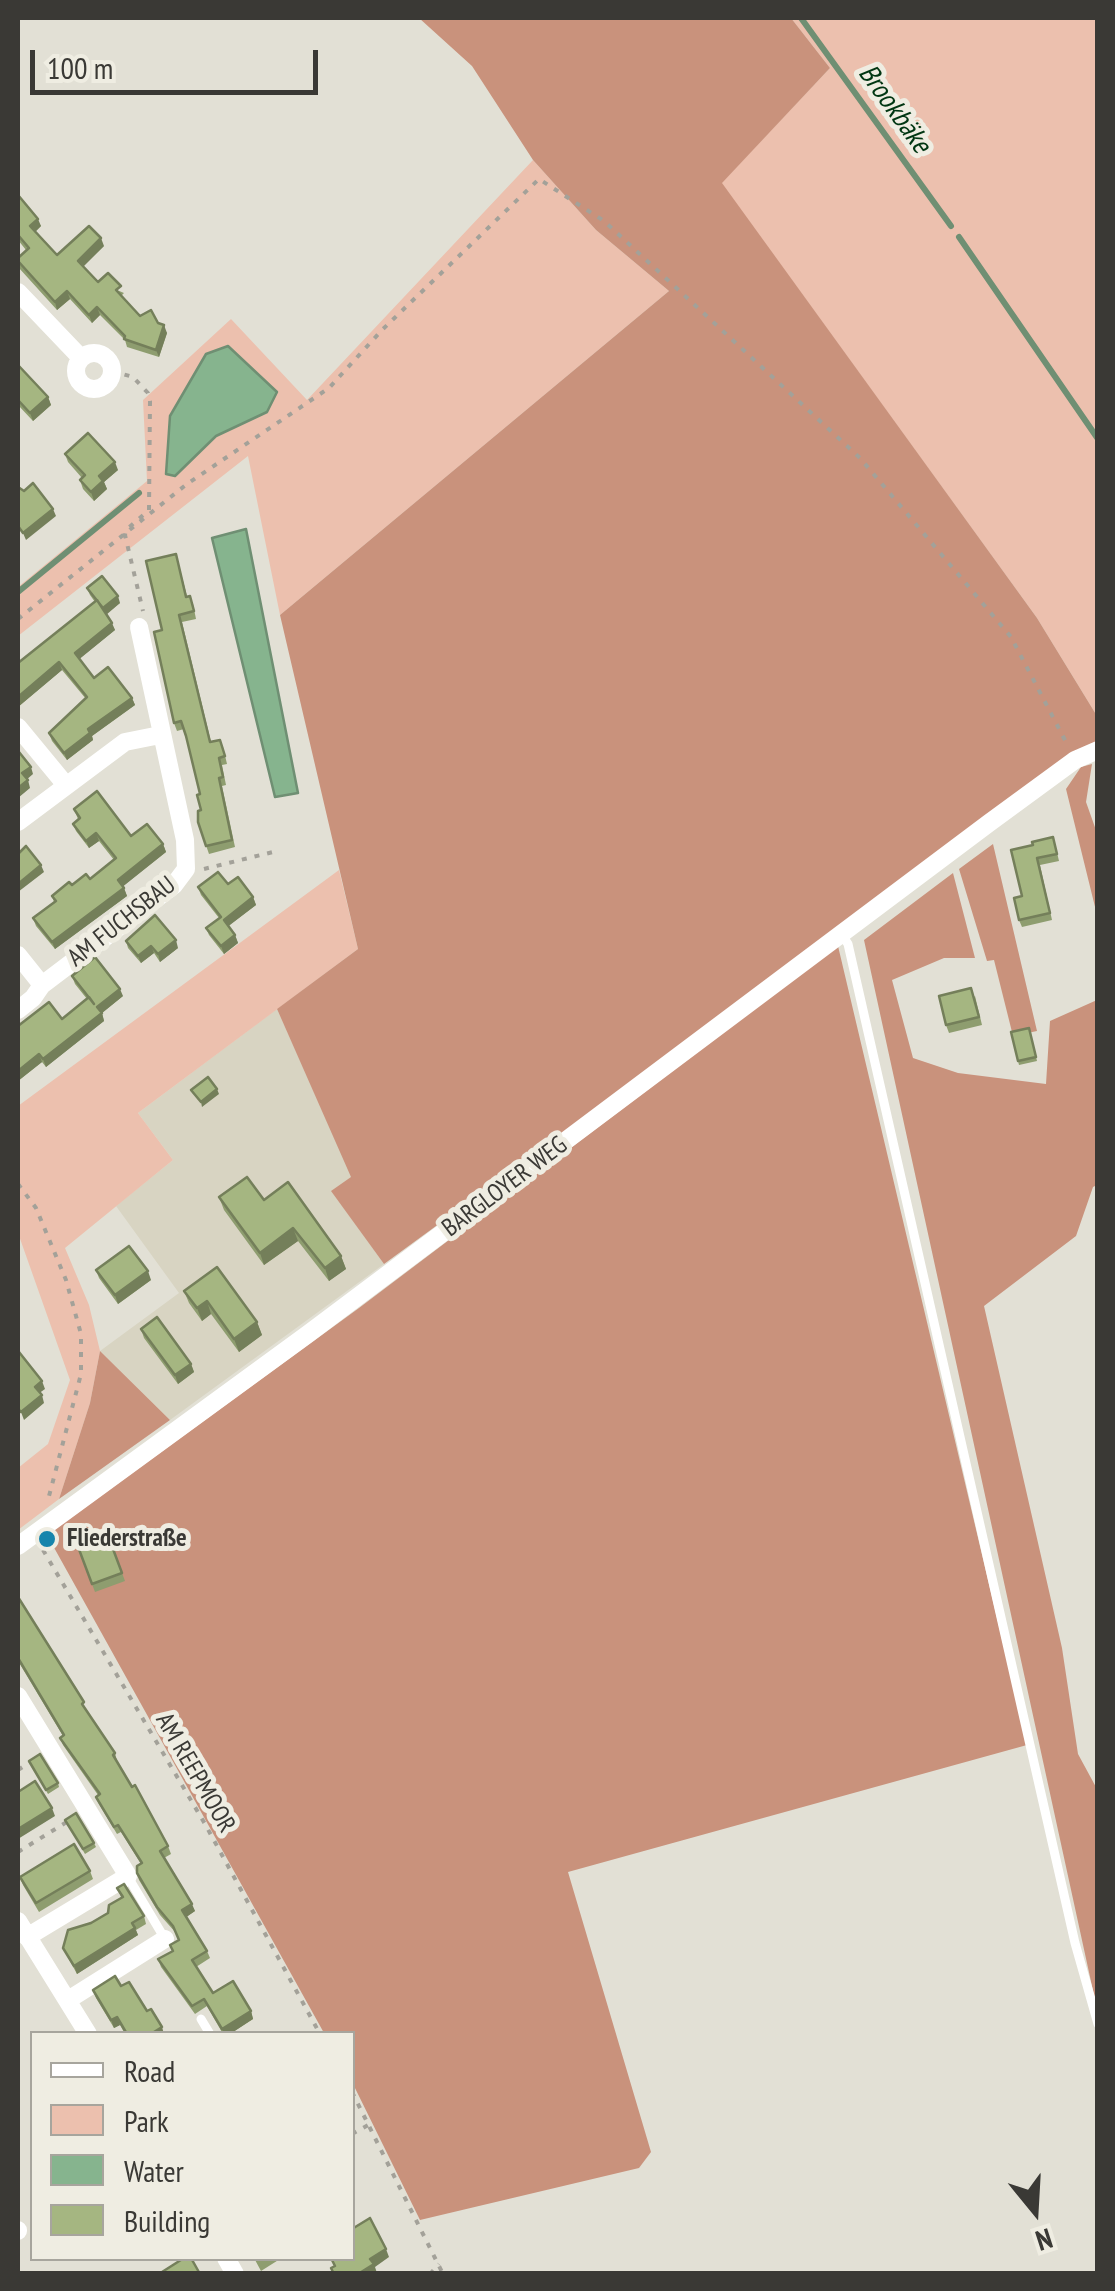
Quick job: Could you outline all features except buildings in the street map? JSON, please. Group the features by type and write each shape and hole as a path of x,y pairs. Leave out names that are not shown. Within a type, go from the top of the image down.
{"street":[{"path":"18,292 82,358"},
{"path":"87,354 101,354 112,371 106,384 94,389 81,384 76,371 87,354"},
{"name":"AM FUCHSBAU","path":"18,1010 42,984 174,885 186,870 185,840 138,626"},
{"path":"18,727 66,784"},
{"path":"18,822 124,742 160,735"},
{"name":"BARGLOYER WEG","path":"18,1546 308,1334 989,823 1075,760 1098,750"},
{"name":"AM FUCHSBAU","path":"18,955 42,984"},
{"path":"18,1696 128,1876 22,1929 86,2031"},
{"path":"68,2000 165,1939"}],"lane":[{"path":"842,935 848,944 1075,1943 1098,2024"},
{"path":"128,1876 165,1939"},
{"path":"201,2018 208,2031"}],"path":[{"path":"18,619 187,484 330,388 382,330 539,179 604,221 860,458 1011,636 1075,760"},
{"path":"112,371 133,377 150,401 149,510 125,535 143,610 138,626"},
{"path":"186,870 277,851"},
{"path":"18,1184 36,1208 66,1280 82,1334 81,1374 48,1498 34,1533"},
{"name":"AM REEPMOOR","path":"34,1533 205,1824 318,2031"},
{"path":"18,1852 87,1810"},
{"path":"355,2097 444,2274"},
{"path":"355,2132 370,2124"},
{"path":"430,2274 439,2264"}],"shaded area":[{"path":"419,18 791,18 830,68 722,183 1037,618 1097,716 1097,741 1063,759 844,928 384,1264 331,1191 351,1177 277,1009 358,949 280,615 669,291 596,230 533,160 472,66"},
{"path":"1092,764 1086,802 1097,833 1097,915 1066,789 1081,767"},
{"path":"993,844 1037,1031 1013,1036 994,960 987,961 959,869"},
{"path":"953,873 975,958 944,958 892,980 913,1058 958,1073 1046,1084 1050,1021 1097,1000 1097,1185 1076,1236 984,1306 1062,1648 1078,1754 1097,1789 1097,2009 864,940"},
{"path":"838,946 1027,1745 568,1872 651,2152 639,2168 420,2220 355,2088 355,2031 323,2031 47,1535 359,1308"},
{"path":"277,1009 352,1177 332,1191 384,1264 170,1420 100,1351 179,1293 116,1206 173,1160 138,1113"},
{"path":"100,1351 170,1420 59,1499 90,1403"}],"green space":[{"path":"791,18 1095,18 1098,22 1097,716 1037,618 721,183 830,68"},
{"path":"533,160 596,230 669,291 280,615 248,456 18,636 18,587 147,481 143,400 231,319 307,400"},
{"path":"339,870 358,949 138,1113 173,1160 65,1248 89,1305 100,1351 90,1403 59,1499 18,1530 18,1468 48,1444 70,1380 18,1233 18,1106"}],"water":[{"path":"228,346 277,392 267,412 216,436 175,476 166,474 170,416 206,354"},
{"path":"246,529 298,793 275,797 212,538"}],"waterway":[{"name":"Brookbäke","path":"801,18 951,226"},
{"name":"Brookbäke","path":"959,237 1098,439"},
{"path":"18,592 139,493"}],"place":[{"name":"Fliederstraße","path":"47,1539"}]}
